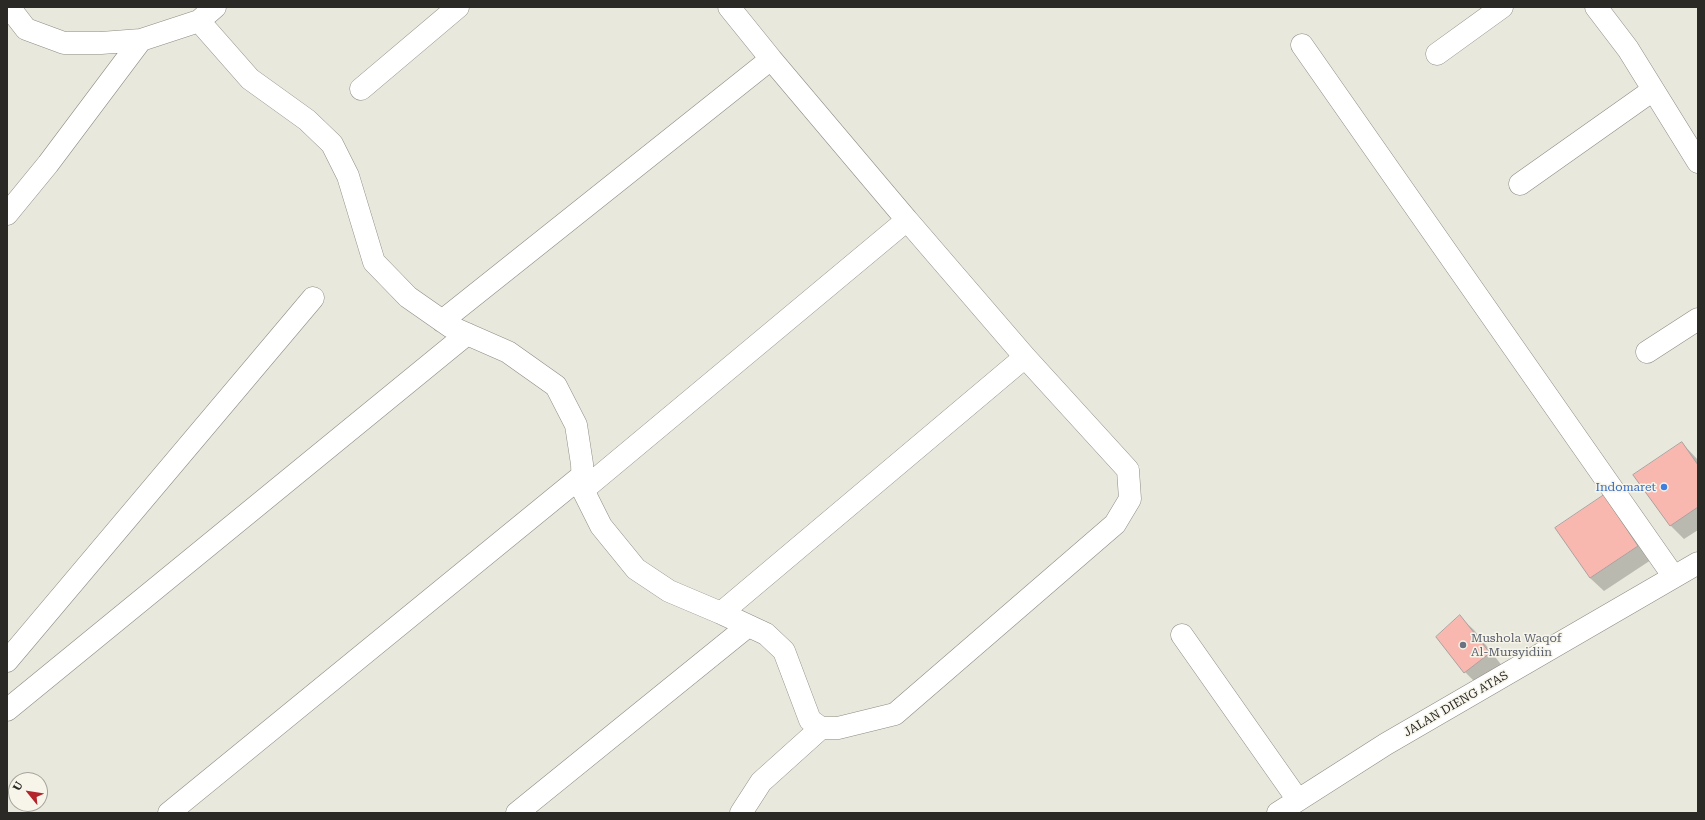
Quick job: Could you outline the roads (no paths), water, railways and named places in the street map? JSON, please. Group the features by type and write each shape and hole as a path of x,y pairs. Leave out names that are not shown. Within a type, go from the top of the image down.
{"street":[{"path":"9,7 26,29 64,42 101,43 141,40 207,14 250,80 307,120 332,144 348,176 374,262 408,297 451,327 508,352 556,386 576,425 583,482 602,526 636,569 669,591 766,634 784,652 810,720 821,728 838,728 895,714 1115,524 1130,498 1128,470 1026,357 907,220 729,7"},
{"path":"361,89 458,7"},
{"path":"1437,54 1502,7"},
{"path":"1596,7 1628,49 1698,162"},
{"path":"7,214 48,164 141,40"},
{"path":"1302,45 1674,577"},
{"path":"442,320 771,59"},
{"path":"1520,184 1653,90"},
{"path":"169,813 583,482 907,220"},
{"path":"7,661 313,298"},
{"path":"1647,352 1698,319"},
{"path":"7,710 467,334"},
{"path":"721,613 1026,357"},
{"name":"JALAN DIENG ATAS","path":"1278,813 1386,744 1698,564"},
{"path":"517,813 748,626"},
{"path":"1182,635 1298,800"},
{"path":"741,813 761,782 821,728"}],"place":[{"name":"Indomaret","path":"1664,487"},
{"name":"Mushola Waqof Al-Mursyidiin","path":"1463,645"}]}
